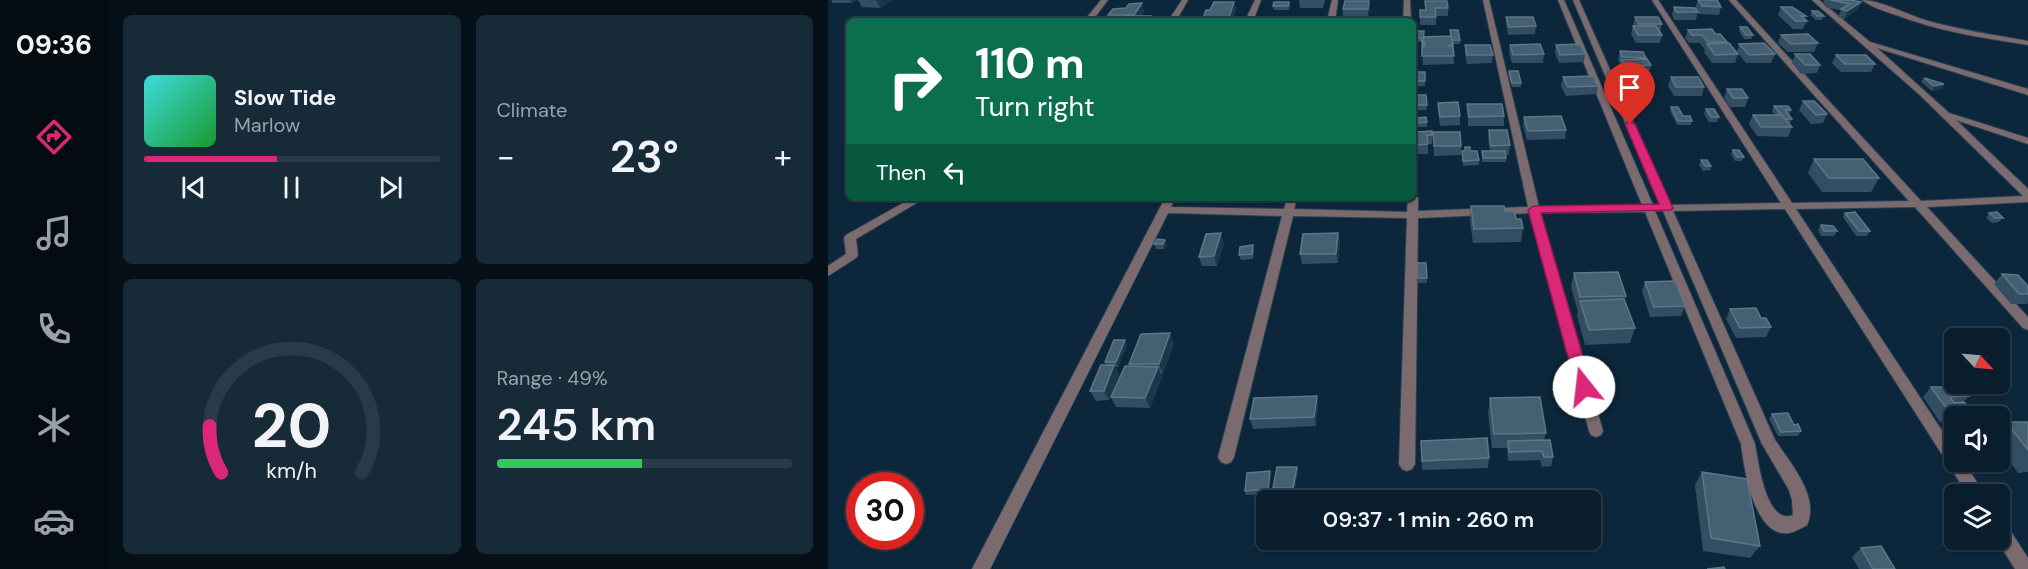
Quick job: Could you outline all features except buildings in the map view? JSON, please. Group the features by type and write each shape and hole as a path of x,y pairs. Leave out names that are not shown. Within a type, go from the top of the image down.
{"street":[{"path":"1090,18 1105,0"},
{"path":"1174,18 1185,0"},
{"path":"1250,18 1258,0"},
{"path":"1332,18 1335,0"},
{"path":"1407,0 1407,18"},
{"path":"1486,0 1534,210 1596,431"},
{"path":"1561,0 1748,444 1751,467 1762,506 1772,519 1785,526 1794,525 1801,520 1801,495 1769,444 1576,0"},
{"path":"1655,0 1944,444"},
{"path":"1732,0 2028,325"},
{"path":"1815,0 1867,42 1947,113 2028,197"},
{"path":"1865,0 1919,22 2028,43"},
{"path":"1867,42 2028,92"},
{"path":"1947,113 2028,141"},
{"path":"981,569 1167,204 1289,213 1413,215 1534,210 1920,204 2028,197"},
{"path":"828,272 852,255 850,238 915,201"},
{"path":"1226,457 1291,201"},
{"path":"1407,464 1413,201"},
{"path":"1732,407 1753,406"},
{"path":"1748,444 1769,444"},
{"path":"2010,546 2025,569"}],"route":[{"path":"1584,387 1534,210 1667,208 1630,124"}]}
